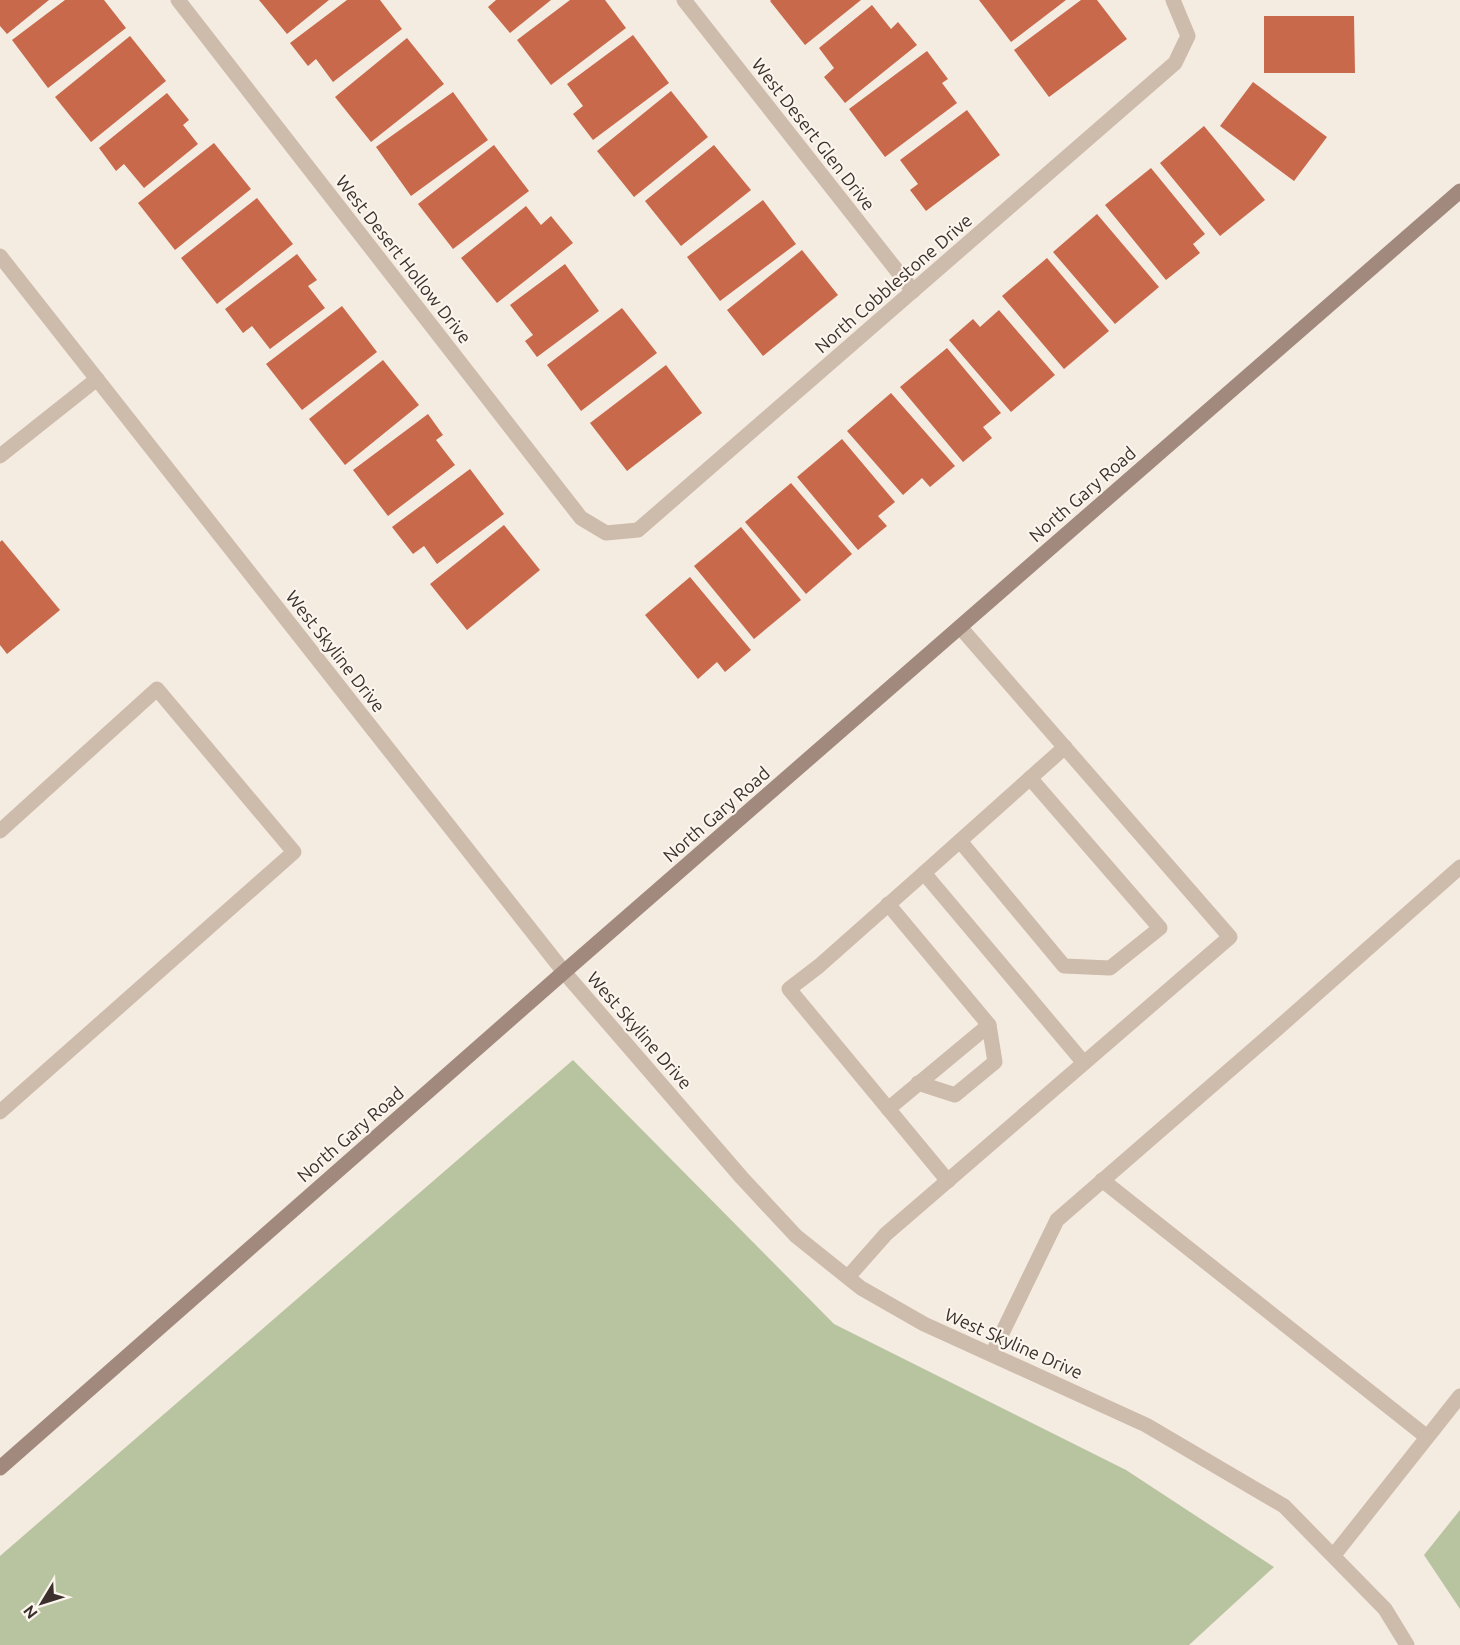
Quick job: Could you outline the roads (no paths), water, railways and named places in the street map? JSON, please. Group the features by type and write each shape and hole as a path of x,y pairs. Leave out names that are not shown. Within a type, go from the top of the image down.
{"main road":[{"name":"North Gary Road","path":"0,1468 564,972 1460,191"}],"street":[{"name":"West Desert Hollow Drive","path":"178,0 581,518 606,533"},
{"name":"West Desert Glen Drive","path":"684,0 913,291"},
{"name":"North Cobblestone Drive","path":"606,533 638,530 1175,63 1188,36 1173,0"},
{"name":"West Skyline Drive","path":"0,256 564,972 742,1178 796,1236 861,1288 924,1324 1146,1425 1284,1506 1385,1609 1407,1645"},
{"path":"0,456 97,379"},
{"path":"848,1278 886,1234 1230,937 960,627"},
{"path":"0,831 157,689 294,852 0,1112"},
{"path":"948,1181 789,989 819,966 1065,747"},
{"path":"960,841 1064,966 1110,968 1160,928 1030,778"},
{"path":"992,1353 1057,1220 1460,867"},
{"path":"924,873 1084,1063"},
{"path":"888,904 990,1025 995,1062 955,1095 918,1083"},
{"path":"888,1109 990,1025"},
{"path":"1102,1180 1427,1437"},
{"path":"1334,1555 1460,1396"}]}
